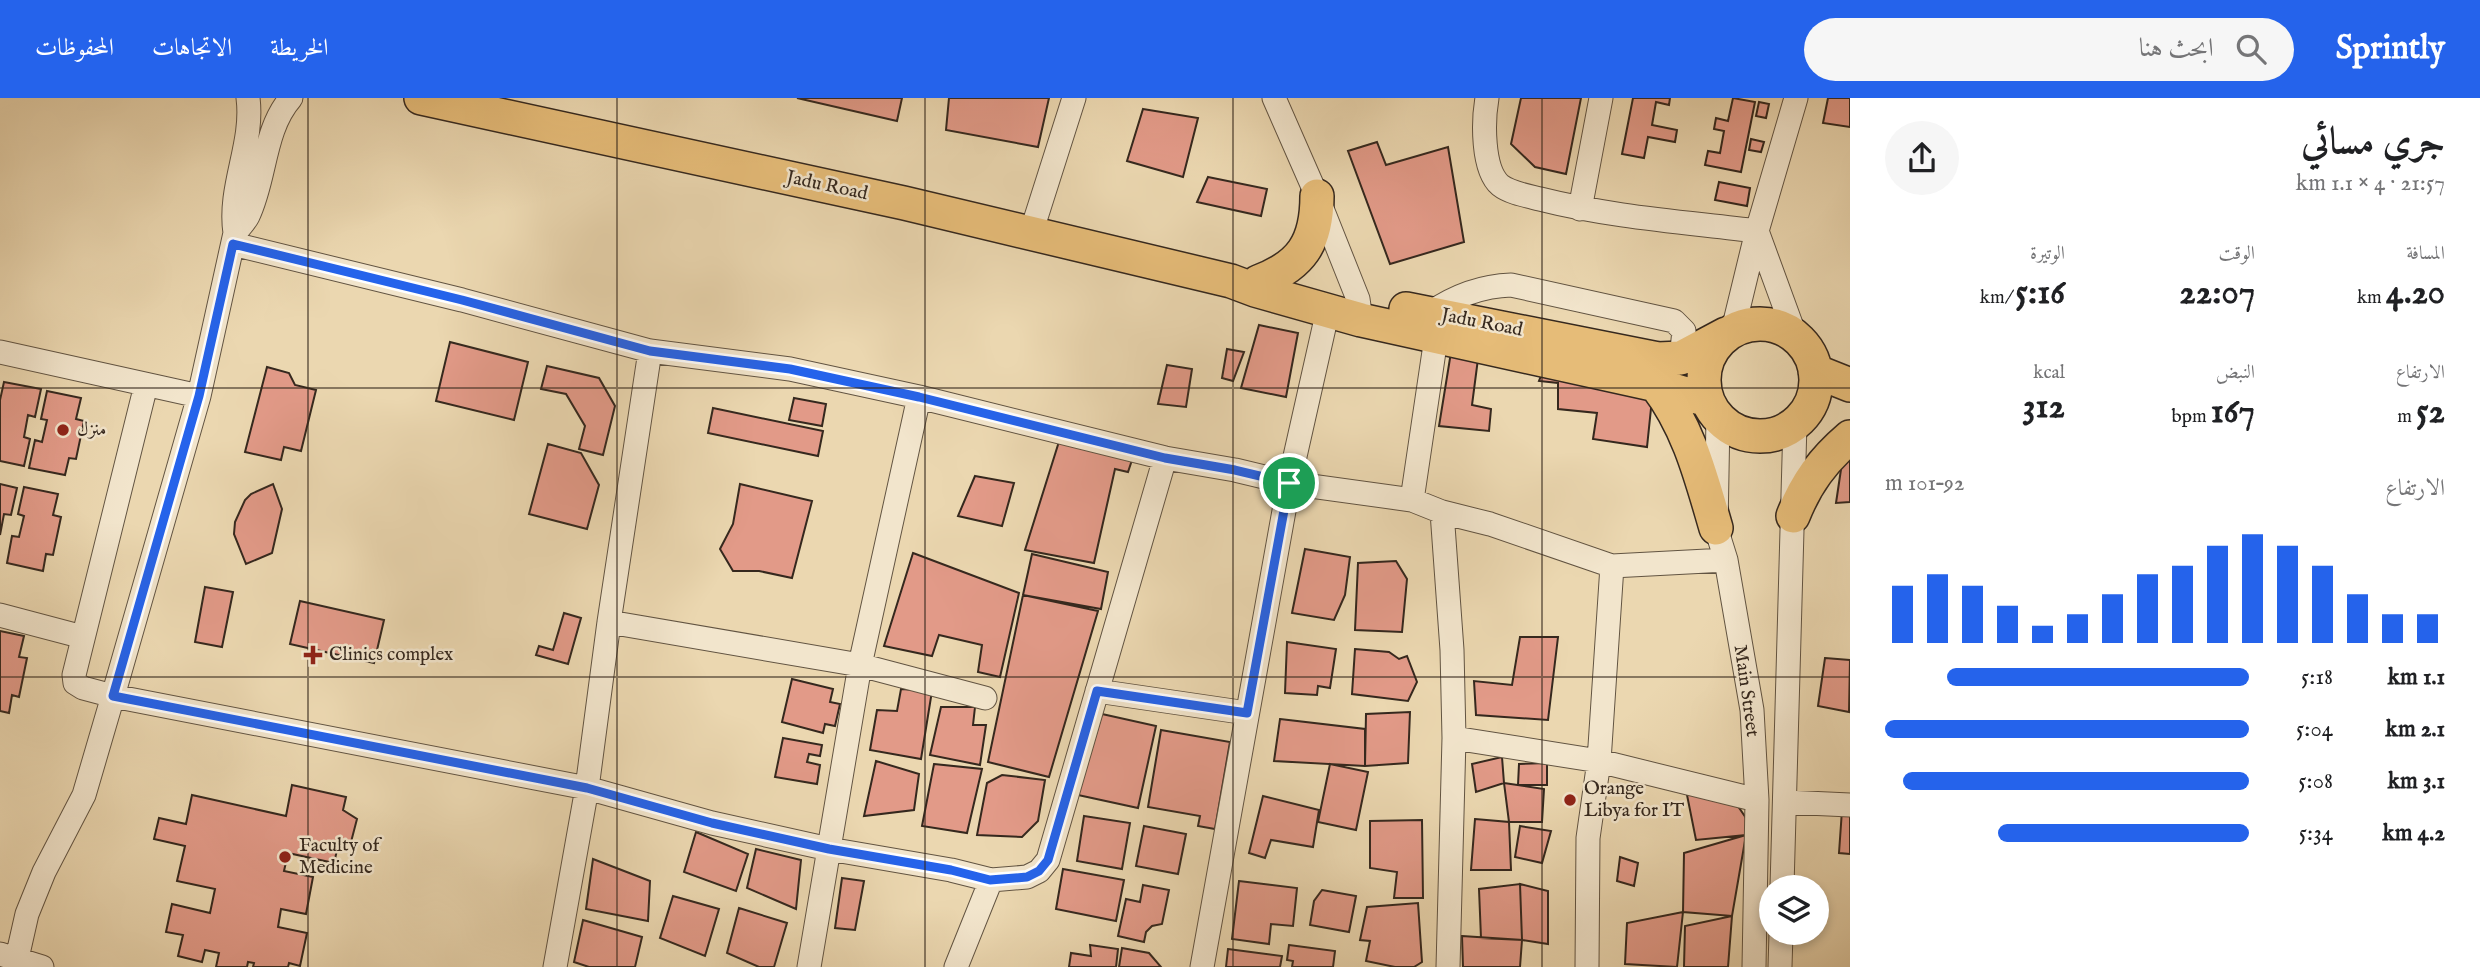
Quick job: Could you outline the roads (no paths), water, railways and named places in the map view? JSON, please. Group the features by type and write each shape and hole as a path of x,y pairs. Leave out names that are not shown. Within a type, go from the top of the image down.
{"highway":[{"name":"Jadu Road","path":"421,98 877,197 1245,282 1255,290 1349,310 1433,326 1658,359 1681,359"},
{"path":"1245,282 1279,274 1297,260 1310,241 1317,219 1317,197"},
{"path":"1681,359 1730,332 1758,323 1772,324 1795,335 1812,357 1815,371 1814,396 1798,421 1770,435 1755,436 1735,430 1713,409 1704,374 1707,359 1715,345 1730,332"},
{"name":"Jadu Road","path":"1433,326 1656,385 1713,409"},
{"path":"1815,371 1850,385"},
{"path":"1656,385 1678,416 1690,442 1716,528"},
{"path":"1798,421 1850,436"},
{"path":"1793,516 1815,471 1831,452 1850,436"}],"street":[{"path":"1031,233 1074,98"},
{"path":"1202,967 1289,483 1349,310 1317,197 1273,98"},
{"path":"1488,98 1485,142 1490,171 1501,186 1524,195 1580,209 1757,231"},
{"path":"1580,209 1601,98"},
{"path":"1730,332 1797,98"},
{"path":"42,967 11,960 26,914 44,872 83,795 113,696 199,396 234,239 233,199 250,119 266,99 276,124 247,217 234,239"},
{"path":"1757,231 1795,335"},
{"path":"234,239 650,351 790,369 919,397 1165,458 1289,483 1412,500 1612,566 1726,560"},
{"path":"1412,500 1433,326 1452,298 1490,285 1511,285 1674,321 1684,331 1681,359"},
{"path":"555,967 587,788 650,351"},
{"path":"0,352 199,396"},
{"path":"146,385 74,675 75,683 83,688 587,788 712,823 990,880 1027,877 1039,871 1048,860 1165,458"},
{"path":"809,967 860,665 919,397"},
{"name":"Main Street","path":"1713,409 1716,528 1726,560 1752,709 1757,800 1754,967"},
{"name":"Main Street","path":"1782,875 1798,421"},
{"path":"1442,512 1452,650 1454,738 1448,967"},
{"path":"1587,967 1588,838 1599,761 1612,566"},
{"path":"0,615 83,637"},
{"path":"609,622 860,665 985,698"},
{"path":"1097,691 1247,713"},
{"path":"1454,738 1599,761 1757,800"},
{"path":"1785,802 1850,805"},
{"path":"956,967 990,880"},
{"path":"0,939 26,914"},
{"path":"1780,967 1781,945"}],"place":[{"name":"منزل","path":"63,430"},
{"name":"Clinics complex","path":"313,655"},
{"name":"Orange Libya for IT","path":"1570,800"},
{"name":"Faculty of Medicine","path":"285,857"}]}
